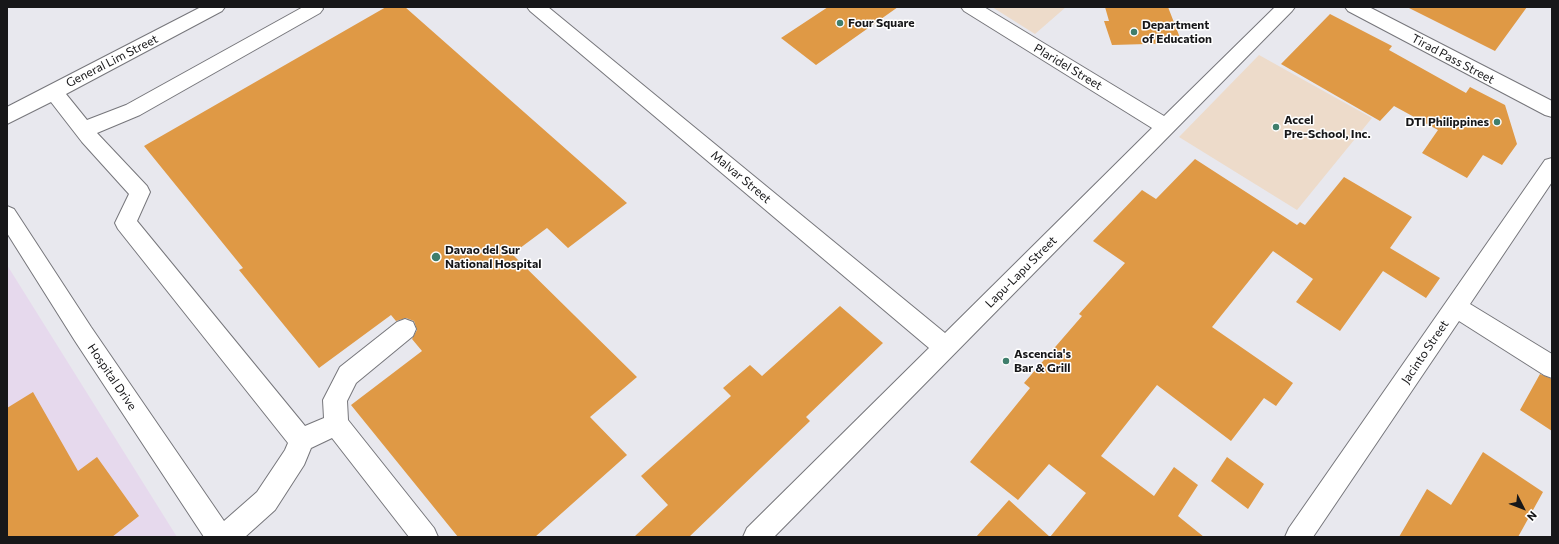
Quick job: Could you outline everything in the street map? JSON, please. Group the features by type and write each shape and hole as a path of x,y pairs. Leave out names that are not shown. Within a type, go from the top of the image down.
{"street":[{"name":"General Lim Street","path":"7,116 216,7"},
{"path":"84,130 133,110 314,9 312,7"},
{"name":"Malvar Street","path":"536,7 946,348"},
{"name":"Plaridel Street","path":"970,7 1166,127"},
{"name":"Lapu-Lapu Street","path":"768,533 946,348 1286,7"},
{"name":"Tirad Pass Street","path":"1354,7 1552,110"},
{"path":"54,92 84,130 140,192 126,223 301,440"},
{"name":"Jacinto Street","path":"1305,535 1456,307 1552,166"},
{"name":"Hospital Drive","path":"7,215 83,334 219,537"},
{"path":"1456,307 1552,367"},
{"path":"405,329 348,375 335,400 336,424 425,537"},
{"path":"225,537 266,501 295,457 301,440 336,424"}],"shaded area":[{"path":"992,7 1066,7 1035,34"},
{"name":"Accel Pre-School, Inc.","path":"1259,55 1372,118 1297,210 1179,137"},
{"path":"7,265 177,537 7,537"}],"building":[{"path":"386,7 405,7 627,203 568,248 547,228 512,254 637,377 590,417 627,455 535,537 458,537 351,405 422,351 412,339 417,330 414,321 406,318 396,321 391,315 319,368 239,270 243,268 144,146"},
{"name":"Four Square","path":"828,7 898,7 816,65 781,38"},
{"name":"Department of Education","path":"1105,7 1168,7 1182,43 1112,45 1104,21 1109,21"},
{"path":"1407,7 1527,7 1495,51"},
{"path":"1330,14 1392,46 1389,50 1466,93 1470,87 1505,105 1517,144 1502,165 1483,155 1467,178 1422,153 1438,130 1394,106 1380,121 1281,64"},
{"path":"1195,159 1297,225 1300,222 1305,225 1344,177 1412,217 1390,248 1440,278 1426,298 1383,271 1340,331 1296,302 1313,279 1273,251 1212,327 1293,383 1276,406 1264,398 1231,441 1157,385 1101,456 1154,496 1174,467 1198,485 1178,516 1204,537 1050,537 1086,493 1049,464 1018,500 970,462 1030,388 1024,383 1082,316 1079,314 1125,263 1093,241 1142,190 1156,199"},
{"path":"840,306 883,343 806,417 810,421 689,537 634,537 668,505 641,476 731,396 723,388 750,365 762,376"},
{"path":"1540,374 1552,379 1552,431 1520,410"},
{"path":"33,392 78,471 97,457 139,516 112,537 7,537 7,408"},
{"path":"1483,452 1543,492 1518,537 1399,537 1427,489 1451,505"},
{"path":"1227,457 1264,484 1248,509 1211,481"},
{"path":"1009,500 1050,537 976,537"}],"place":[{"name":"Four Square","path":"840,23"},
{"name":"Department of Education","path":"1134,32"},
{"name":"DTI Philippines","path":"1497,122"},
{"name":"Accel Pre-School, Inc.","path":"1276,127"},
{"name":"Davao del Sur National Hospital","path":"436,257"},
{"name":"Ascencia's Bar & Grill","path":"1006,361"}]}
